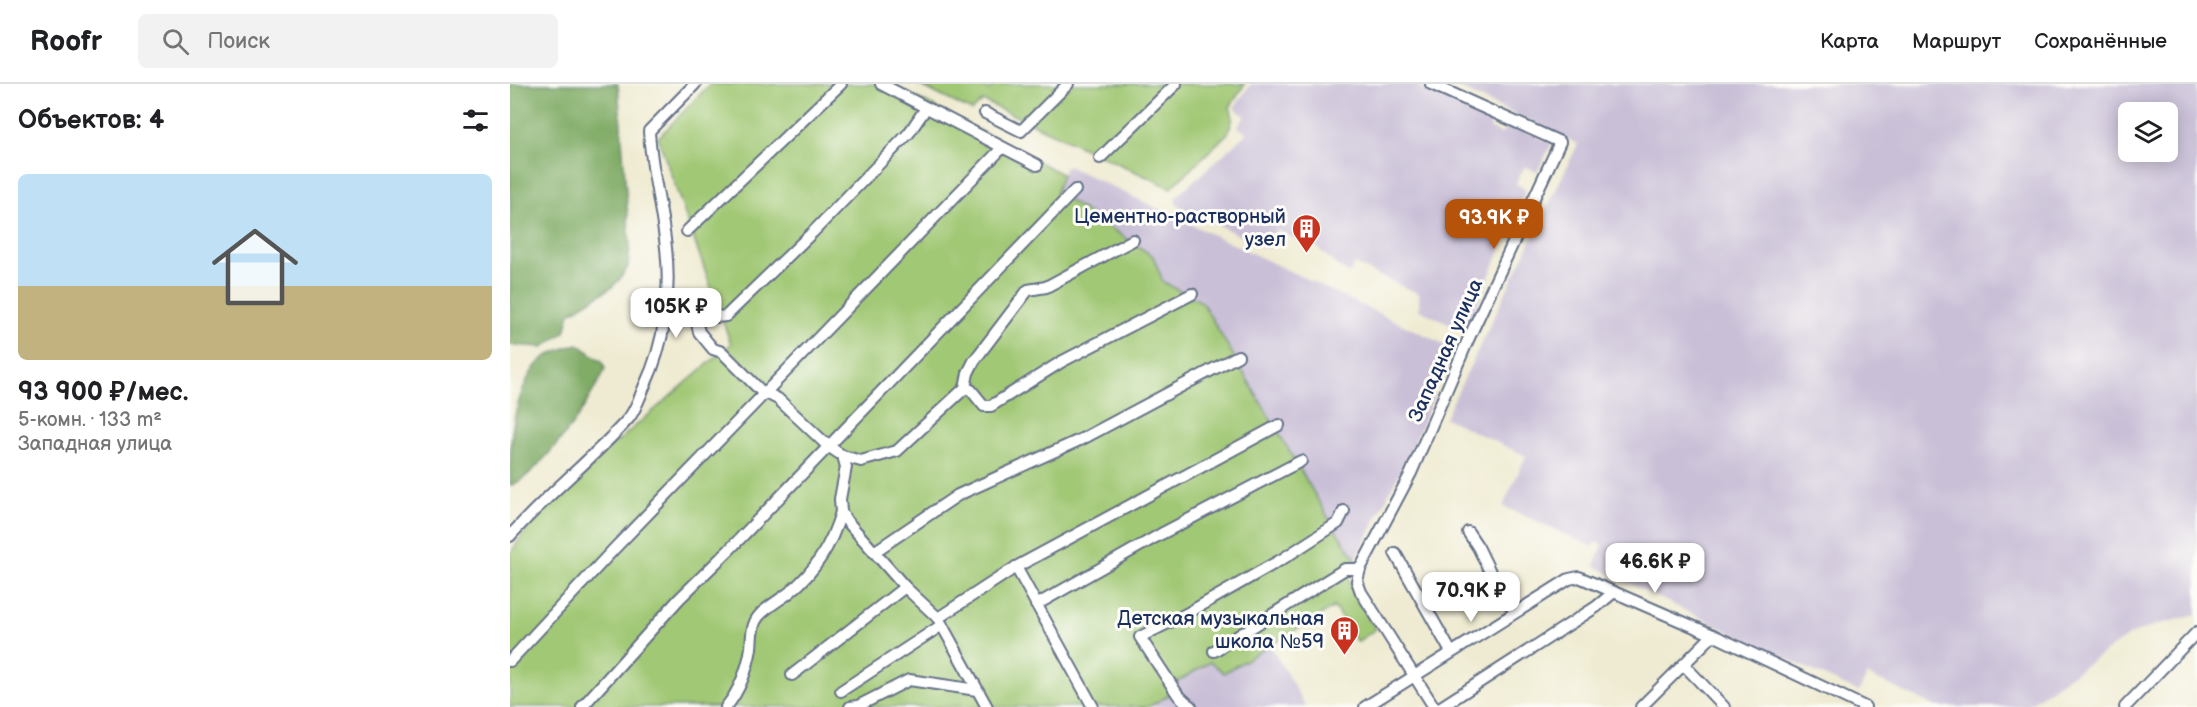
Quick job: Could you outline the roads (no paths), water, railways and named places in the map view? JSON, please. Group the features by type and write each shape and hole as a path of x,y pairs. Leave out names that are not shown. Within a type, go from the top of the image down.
{"street":[{"path":"510,536 529,514 586,462 631,416 653,369 663,336 666,249 651,159 650,131 695,84"},
{"path":"687,231 841,84"},
{"path":"881,84 1037,165"},
{"path":"984,112 1021,130 1068,84"},
{"path":"1100,158 1176,84"},
{"name":"Западная улица","path":"1360,569 1411,473 1468,340 1560,142 1431,84"},
{"path":"696,319 726,316 813,232 909,133 926,108"},
{"path":"510,661 614,549 1002,148"},
{"path":"582,707 679,599 729,550 1075,189"},
{"path":"666,301 677,300 696,319 699,332 713,349 722,352 760,390 778,399 828,446 843,456 861,461 897,450 965,388 968,373 974,361 1028,290 1046,287 1133,240"},
{"path":"965,388 971,390 984,406 991,406 1061,362 1192,294"},
{"path":"874,552 958,495 1084,438 1239,356"},
{"path":"841,691 1016,567 1279,425"},
{"path":"726,707 739,686 747,664 753,630 758,617 794,588 814,566 835,532 841,512 840,499 846,467 843,456"},
{"path":"1036,605 1161,534 1301,461"},
{"path":"1191,707 1178,695 1140,637 1284,558 1338,523 1344,511"},
{"path":"841,512 905,587 940,621 987,707"},
{"path":"1468,532 1515,612"},
{"path":"1395,553 1451,652"},
{"path":"1016,567 1092,707"},
{"path":"1214,651 1345,569 1360,569 1357,581 1361,592 1434,707"},
{"path":"1365,707 1569,579 1579,577 1713,635 1865,707"},
{"path":"792,675 905,587"},
{"path":"1441,707 1596,607 1614,592"},
{"path":"2125,707 2197,632"},
{"path":"1641,707 1713,635"},
{"path":"1684,665 1724,707"},
{"path":"850,707 858,707 909,680 977,690"}],"place":[{"name":"Цементно-растворный узел","path":"1307,254"},
{"name":"Детская музыкальная школа №59","path":"1345,656"}]}
